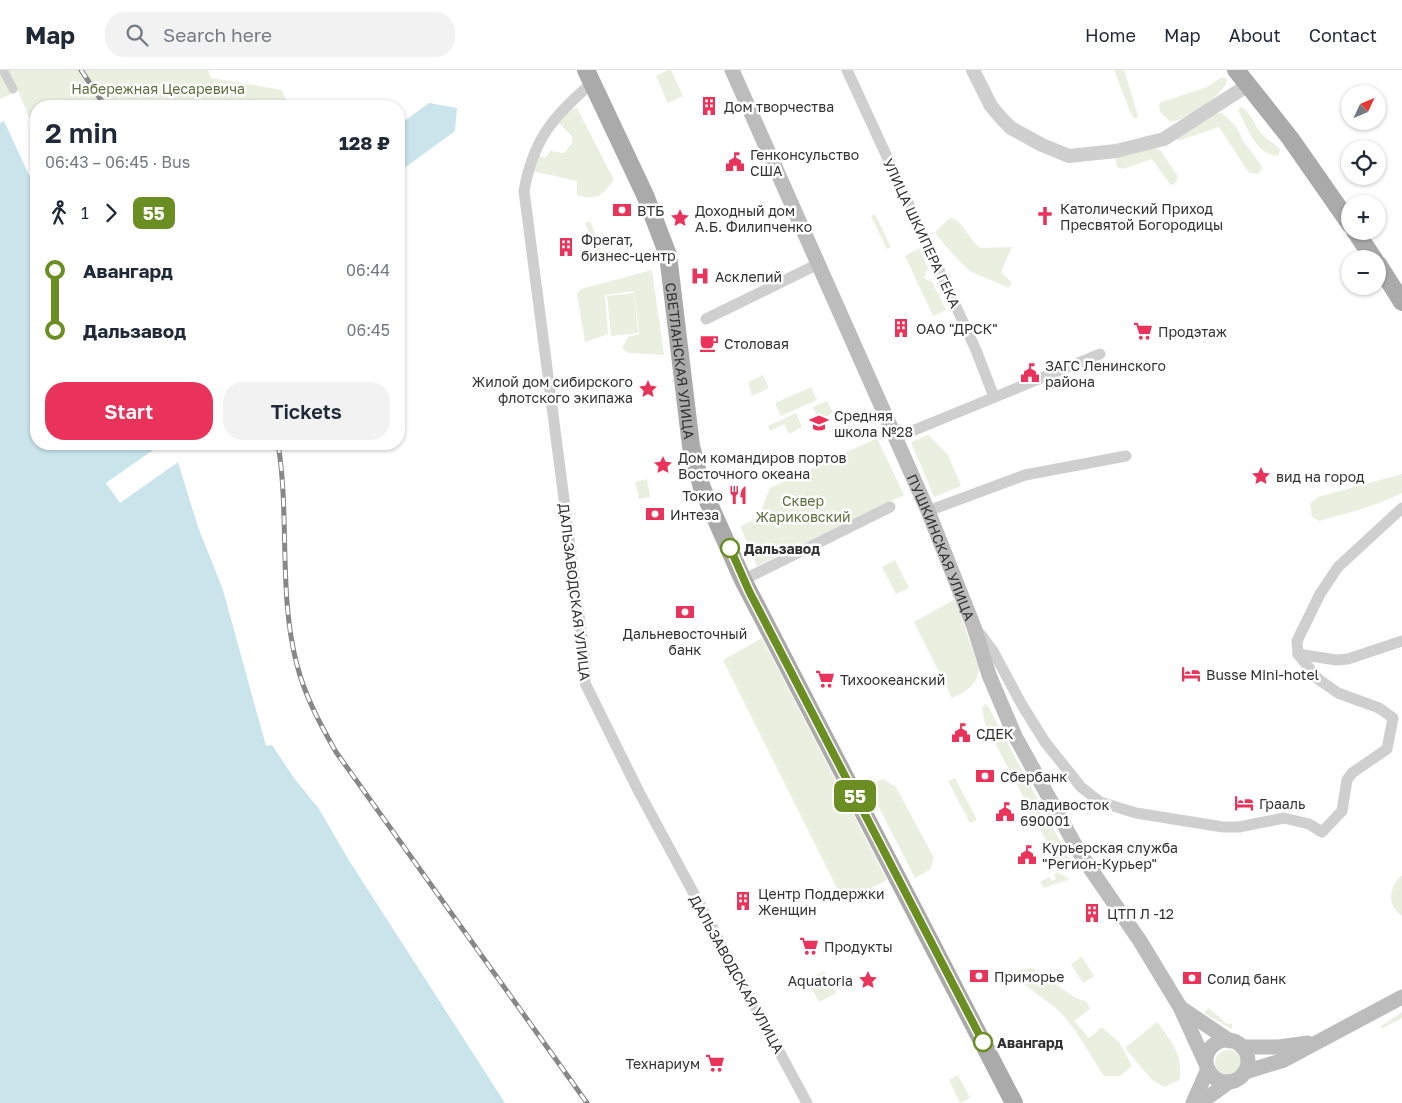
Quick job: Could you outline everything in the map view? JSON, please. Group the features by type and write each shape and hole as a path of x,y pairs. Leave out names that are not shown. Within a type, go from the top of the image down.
{"main road":[{"name":"ПУШКИНСКАЯ УЛИЦА","path":"732,70 928,511 974,627 993,684 1015,736 1079,852 1140,941 1180,1008 1207,1066"},
{"path":"1236,70 1285,131 1341,211"},
{"name":"СВЕТЛАНСКАЯ УЛИЦА","path":"589,76 645,195 668,255 692,446 704,493 744,580 1014,1103"},
{"path":"1386,277 1402,302"},
{"path":"1200,1103 1245,1072 1284,1060 1402,997"},
{"name":"ПУШКИНСКАЯ УЛИЦА","path":"1180,1008 1236,1044"},
{"path":"1193,1103 1207,1066 1207,1054 1212,1046 1220,1041 1279,1047 1319,1041"},
{"path":"1236,1044 1247,1054 1248,1063 1245,1072"},
{"path":"1207,1066 1216,1079 1229,1082"}],"street":[{"path":"3,70 12,89"},
{"name":"УЛИЦА ШКИПЕРА ГЕКА","path":"847,70 976,350 994,397"},
{"path":"973,70 991,106 1002,120 1011,128 1042,145 1069,156 1116,151 1164,139 1248,86"},
{"name":"ДАЛЬЗАВОДСКАЯ УЛИЦА","path":"589,76 552,123 536,147 528,165 524,192 585,668 585,683 638,792 807,1103"},
{"path":"706,319 818,264"},
{"path":"895,438 1100,354"},
{"path":"928,511 1025,475 1126,456"},
{"path":"744,580 890,507"},
{"path":"974,627 993,651 1022,705 1045,742 1081,787 1100,802 1136,813 1223,827 1239,827 1284,818 1309,824 1322,832 1342,812 1347,780 1352,774 1387,748 1392,718 1379,708 1328,686 1306,667 1298,654 1298,637 1338,567 1402,508"},
{"path":"1298,654 1336,660 1348,659 1402,641"}],"green space":[{"name":"Набережная Цесаревича","path":"0,70 208,70 211,78 282,90 286,100 30,100 30,120 18,91 0,99"},
{"path":"671,70 683,96 668,103 656,76"},
{"path":"1114,70 1124,70 1138,116 1135,119 1131,114"},
{"path":"1222,77 1227,79 1220,92 1186,117 1171,122 1160,112 1159,104 1162,102 1207,87"},
{"path":"1241,107 1248,113 1258,130 1280,149 1279,156 1271,155 1258,146 1238,110"},
{"path":"577,108 614,180 602,194 590,198 577,195 577,181 532,171 537,155 545,158 550,151 564,153 572,143 572,136 559,123 571,109"},
{"path":"1222,113 1236,126 1243,141 1261,165 1262,169 1258,174 1250,173 1247,170 1219,127 1178,141 1178,135 1215,114"},
{"path":"1153,147 1161,151 1178,177 1174,185 1170,184 1152,159 1123,169 1117,167 1115,156"},
{"path":"875,214 891,247 887,249 871,216"},
{"path":"952,218 961,224 973,241 981,248 1012,247 1001,272 1012,283 1009,288 969,270 941,240 935,232"},
{"path":"590,221 606,263 601,264 585,223"},
{"path":"919,248 928,268 924,278 932,282 946,310 933,316 905,256"},
{"path":"652,270 664,355 628,353 622,348 628,337 639,334 634,291 605,295 608,334 585,342 577,294 581,289"},
{"path":"634,293 638,333 611,336 607,296"},
{"path":"763,375 769,388 752,396 748,382"},
{"path":"811,387 817,400 781,416 775,403"},
{"path":"827,401 833,413 819,420 813,407"},
{"path":"796,413 802,427 789,434 784,424 770,431 768,426"},
{"path":"928,435 948,455 961,486 934,497 911,442"},
{"name":"Сквер Жариковский","path":"877,438 904,495 757,566 740,526 758,518 770,488"},
{"path":"1402,474 1402,493 1392,498 1319,521 1312,517 1310,504 1318,497"},
{"path":"647,479 650,497 639,499 635,482"},
{"path":"895,560 909,588 896,594 882,567"},
{"path":"955,599 979,668 974,684 952,698 914,622"},
{"path":"762,638 887,880 844,902 723,660"},
{"path":"985,704 988,706 1071,862 1070,866 1060,863 1054,856 985,724 982,707"},
{"path":"955,778 977,820 970,823 948,781"},
{"path":"883,779 896,787 934,858 930,870 915,878 868,786"},
{"path":"1057,872 1070,879 1044,888 1040,882 1049,877 1052,881 1056,879 1054,875"},
{"path":"1402,875 1402,916 1393,907 1391,896 1394,885"},
{"path":"1082,957 1094,976 1083,983 1071,964"},
{"path":"1032,968 1074,997 1087,1002 1090,1009 1074,1021 1089,1038 1099,1028 1103,1028 1119,1042 1132,1066 1120,1076 1104,1076 1078,1035 1060,1012 1016,975 1020,970"},
{"path":"824,971 836,993 819,1002 807,980"},
{"path":"1209,1008 1227,1024 1232,1023 1232,1029 1205,1014 1205,1011"},
{"path":"1402,1012 1402,1018 1383,1028 1380,1027"},
{"path":"1157,1022 1175,1048 1180,1063 1179,1080 1165,1087 1152,1080 1125,1048"},
{"path":"1228,1050 1238,1053 1241,1063 1238,1073 1228,1076 1218,1073 1215,1063 1218,1053"},
{"path":"958,1075 970,1098 960,1103 949,1080"}],"water":[{"path":"429,103 457,108 455,131 405,168 405,121"},
{"path":"4,121 30,177 30,450 153,450 106,483 120,502 178,462 198,527 223,590 266,746 272,745 294,778 319,809 350,862 505,1103 0,1103 0,123"}],"pier":[{"path":"153,450 157,450 109,484 120,499 177,460 178,462 120,503 106,483"}],"railway":[{"path":"81,70 101,100"},
{"path":"279,450 291,638 300,676 314,710 336,752 587,1103"}],"bus line":[{"name":"55","path":"730,548 749,591 983,1042"}],"place":[{"name":"Дом творчества","path":"709,106"},
{"name":"Генконсульство США","path":"735,162"},
{"name":"ВТБ","path":"622,210"},
{"name":"Католический Приход Пресвятой Богородицы","path":"1045,216"},
{"name":"Доходный дом А.Б. Филипченко","path":"680,218"},
{"name":"Фрегат, бизнес-центр","path":"566,247"},
{"name":"Асклепий","path":"700,276"},
{"name":"ОАО \"ДРСК\"","path":"901,328"},
{"name":"Продэтаж","path":"1143,331"},
{"name":"Столовая","path":"709,343"},
{"name":"ЗАГС Ленинского района","path":"1030,373"},
{"name":"Жилой дом сибирского флотского экипажа","path":"648,389"},
{"name":"Средняя школа №28","path":"819,423"},
{"name":"Дом командиров портов Восточного океана","path":"663,465"},
{"name":"вид на город","path":"1261,476"},
{"name":"Токио","path":"738,495"},
{"name":"Интеза","path":"655,514"},
{"name":"Дальзавод","path":"730,548"},
{"name":"Дальневосточный банк","path":"685,612"},
{"name":"Busse Mini-hotel","path":"1191,674"},
{"name":"Тихоокеанский","path":"825,679"},
{"name":"СДЕК","path":"961,733"},
{"name":"Сбербанк","path":"985,776"},
{"name":"Грааль","path":"1244,803"},
{"name":"Владивосток 690001","path":"1005,812"},
{"name":"Курьерская служба \"Регион-Курьер\"","path":"1027,855"},
{"name":"Центр Поддержки Женщин","path":"743,901"},
{"name":"ЦТП Л -12","path":"1092,913"},
{"name":"Продукты","path":"809,946"},
{"name":"Приморье","path":"979,976"},
{"name":"Солид банк","path":"1192,978"},
{"name":"Aquatoria","path":"868,980"},
{"name":"Авангард","path":"983,1042"},
{"name":"Технариум","path":"715,1063"}]}
